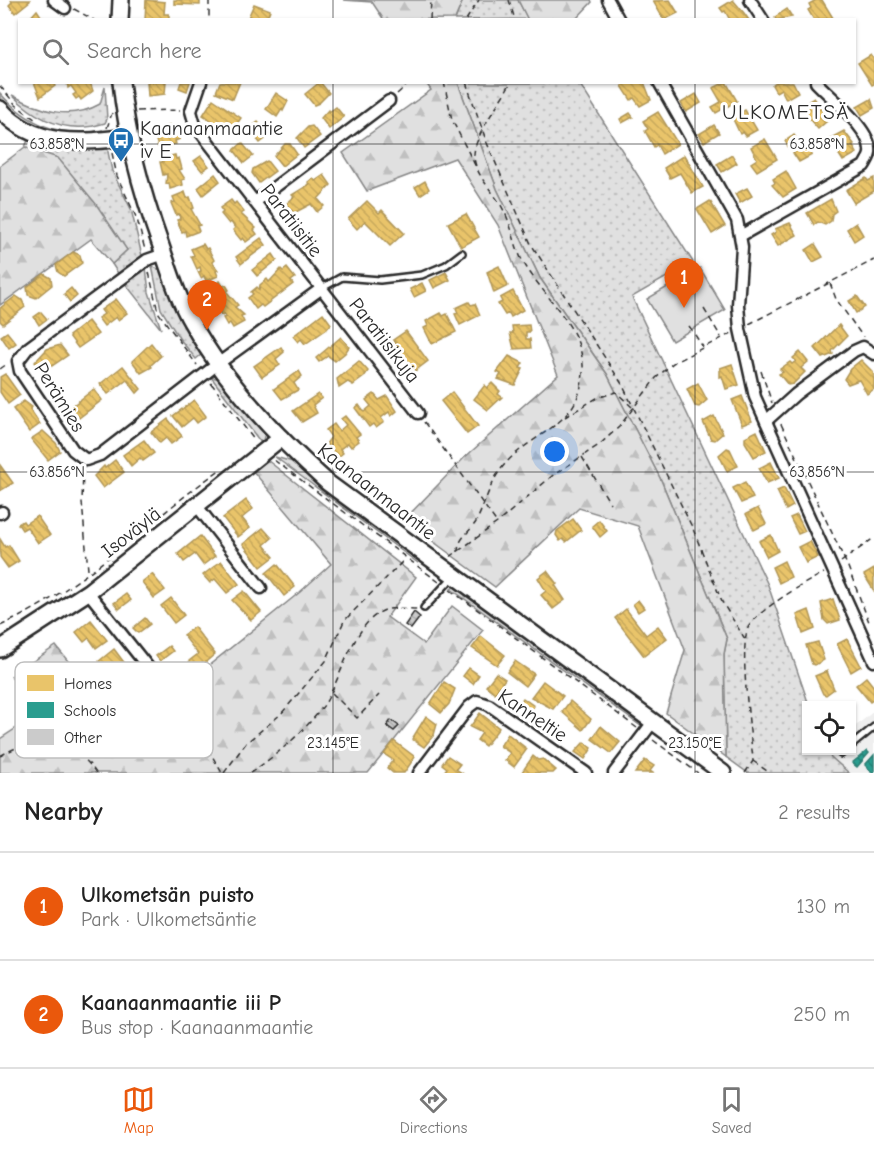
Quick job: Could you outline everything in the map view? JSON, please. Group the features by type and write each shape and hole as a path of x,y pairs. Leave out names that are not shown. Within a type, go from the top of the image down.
{"street":[{"path":"54,0 64,8"},
{"path":"120,18 121,0"},
{"path":"608,0 618,18"},
{"path":"750,0 762,18"},
{"name":"Kaanaanmaantie","path":"121,84 129,137 145,201 186,312 219,363 281,438 328,483 449,581 649,728 723,773"},
{"path":"191,111 200,84"},
{"path":"660,84 730,205 742,236 738,305 745,330 752,388 874,661"},
{"path":"742,236 864,166 870,154 868,141 852,117 818,84"},
{"path":"255,202 389,100"},
{"path":"0,109 18,125 52,140 77,143 108,132 129,137"},
{"name":"Paratiisitie","path":"191,111 195,125 322,288"},
{"name":"Perämies","path":"164,254 147,260 28,348 18,361 20,371 73,450 86,460 100,455 219,363 322,288"},
{"name":"Paratiisikuja","path":"322,288 418,413"},
{"path":"766,421 863,347 874,354"},
{"name":"Isoväylä","path":"0,649 88,592 281,438"},
{"path":"197,506 261,588"},
{"path":"88,592 144,662"},
{"name":"Kanneltie","path":"418,773 469,706 477,701 489,705 586,773"},
{"path":"614,773 649,728"}],"lane":[{"path":"322,288 342,277 380,280 422,275 446,265 462,253"},
{"path":"424,608 449,581"},
{"path":"856,742 874,727"}],"path":[{"path":"210,0 210,18"},
{"path":"430,18 431,0"},
{"path":"467,18 479,0"},
{"path":"509,0 514,18"},
{"path":"64,8 79,10 91,18"},
{"path":"389,100 408,84"},
{"path":"444,84 452,120 478,170 505,212 522,259 558,308 582,351 584,366 577,403 561,420"},
{"path":"467,84 482,132 536,254 608,358 693,529 722,602 745,639"},
{"path":"478,170 475,151 482,132 510,84"},
{"path":"0,86 24,112 43,123"},
{"path":"191,111 112,112 108,132 112,161 135,212 158,312 204,375 264,452 405,559 449,581 649,728 698,773"},
{"path":"99,127 108,132"},
{"path":"449,558 497,523 552,476 619,428 656,378 673,363 721,338 745,330 749,324 874,260"},
{"path":"830,283 836,299 863,337 863,347"},
{"path":"704,309 721,338"},
{"path":"690,326 703,347"},
{"path":"758,363 776,412 845,558 869,624"},
{"path":"458,552 458,545 474,525 492,483 502,467 576,409 616,392 633,407"},
{"path":"418,413 497,523"},
{"path":"581,457 610,503"},
{"path":"86,460 82,484 88,572"},
{"path":"0,626 23,616 88,572 222,468"},
{"path":"745,773 753,760 743,654 749,626 809,580 833,568 874,538"},
{"path":"213,757 223,773 246,743 281,714 326,661 344,621 405,559"},
{"path":"250,773 307,723 331,693 357,636 369,621 385,610 424,608"},
{"path":"331,693 357,718 379,695"},
{"path":"0,756 15,749"},
{"path":"86,758 96,773"},
{"path":"753,760 770,773"}],"shaded area":[{"path":"874,711 874,773 849,773 829,755 856,755 856,726"}],"green space":[{"path":"343,0 463,0 455,18 383,18 372,2"},
{"path":"463,0 518,0 527,18 456,18"},
{"path":"518,0 591,0 592,2 577,18 527,18"},
{"path":"427,84 458,84 497,189 540,278 607,374 661,480 727,639 724,654 726,757 666,713 685,650 638,526 579,508 495,587 404,520 464,458 558,375 498,225 455,158 367,191 343,153 431,90"},
{"path":"458,84 580,84 693,262 632,297 768,585 808,701 802,701 802,755 829,755 849,773 748,773 726,757 724,654 727,639 661,480 607,374 540,278 497,189"},
{"path":"105,87 107,119 105,123 91,126 66,126 54,123 32,112 12,95 34,106 67,113 89,109 100,104"},
{"path":"0,93 21,113 45,126 72,132 102,130 102,136 59,132 35,126 12,112 0,100"},
{"path":"29,138 65,150 107,147 112,171 131,209 142,256 119,275 112,264 127,250 25,147"},
{"path":"25,147 58,158 96,204 127,250 112,264 91,239 0,305 0,166"},
{"path":"152,266 160,270 174,305 202,354 196,359 179,338 161,309"},
{"path":"146,267 149,292 161,329 124,282"},
{"path":"700,268 725,310 672,341 647,299"},
{"path":"211,377 221,379 265,433 262,444"},
{"path":"275,457 293,462 422,557 418,563"},
{"path":"267,460 416,577 387,617 424,644 452,606 483,630 368,773 0,773 0,739 15,729 15,758 213,758 213,662 331,564 252,470"},
{"path":"460,587 640,719 641,726 451,589"},
{"path":"56,646 69,662 32,662"}],"building: Homes":[{"path":"11,0 30,1 15,13 9,5"},
{"path":"146,0 165,2 164,14 169,14 169,18 145,18"},
{"path":"174,0 200,0 200,5 174,4"},
{"path":"670,0 678,13 663,18 653,1"},
{"path":"733,0 748,18 729,18 720,8"},
{"path":"822,0 833,18 813,18 808,10 811,8 809,4"},
{"path":"254,4 270,10 267,18 248,18"},
{"path":"787,9 792,17 775,18"},
{"path":"37,10 44,18 30,18"},
{"path":"871,55 874,60 874,84 872,85 858,63"},
{"path":"35,84 54,84 55,86 40,97"},
{"path":"67,84 91,84 93,91 81,100 79,97 76,99 73,95 76,93 71,86 68,88"},
{"path":"147,84 166,84 165,94 148,96"},
{"path":"180,84 189,84 187,91 179,88"},
{"path":"219,84 239,84 233,99 216,92"},
{"path":"318,84 322,84 329,93 314,105 305,94"},
{"path":"623,84 645,84 651,100 640,106 634,98 631,100"},
{"path":"727,84 737,101 716,113 712,107 721,102 713,88"},
{"path":"794,84 798,92 786,99 781,89 776,92 772,85"},
{"path":"276,93 288,101 277,117 266,109"},
{"path":"696,94 701,103 686,112 681,103"},
{"path":"814,98 826,114 824,116 827,121 818,129 802,111 804,109 802,105"},
{"path":"213,99 241,118 231,133 203,115"},
{"path":"871,99 874,108 862,115 857,107"},
{"path":"336,107 344,117 329,129 321,118 328,110 329,112"},
{"path":"745,110 757,130 746,136 743,132 740,134 732,117"},
{"path":"658,112 678,144 662,154 657,145 654,147 645,131 648,129 643,121"},
{"path":"630,113 633,117 622,123 620,119"},
{"path":"258,122 269,136 260,143 249,129"},
{"path":"170,125 171,128 176,127 180,139 175,141 176,144 158,147 154,134 159,133 158,129"},
{"path":"714,125 719,133 704,142 699,134"},
{"path":"312,126 320,136 304,148 297,138"},
{"path":"844,131 854,144 852,145 857,153 843,161 829,139"},
{"path":"794,135 799,143 789,148 785,141"},
{"path":"765,139 777,159 757,171 751,163 757,159 751,147"},
{"path":"242,143 253,156 244,163 234,150"},
{"path":"285,144 290,144 297,154 282,166 274,156"},
{"path":"806,145 812,155 799,162 793,153"},
{"path":"175,155 176,159 179,158 182,169 179,170 185,179 182,180 183,185 170,189 169,183 166,184 167,174 163,175 160,162 163,162 162,158"},
{"path":"684,155 703,187 692,193 680,173 670,178 664,168"},
{"path":"732,155 737,163 722,172 717,164"},
{"path":"201,156 209,166 202,171 194,161"},
{"path":"267,161 275,171 259,183 252,173 253,169"},
{"path":"786,171 796,189 783,197 772,185 775,183 773,179"},
{"path":"215,174 220,181 203,195 198,188"},
{"path":"324,175 331,185 318,199 324,206 317,212 311,204 294,213 286,204 294,197 292,195 310,184 308,182 313,178 315,181"},
{"path":"866,178 868,181 874,178 874,191 854,203 846,190"},
{"path":"425,181 429,189 420,195 415,187"},
{"path":"747,188 752,196 740,203 735,194"},
{"path":"185,192 187,198 190,197 194,208 191,209 200,225 197,226 199,231 186,236 177,220 180,219 179,214 176,215 171,203 175,202 173,197"},
{"path":"831,199 836,211 832,214 831,221 825,225 818,222 814,225 807,213"},
{"path":"231,200 234,204 236,202 244,212 241,214 256,228 254,230 257,234 246,242 243,238 241,240 233,230 235,228 231,222 229,224 221,214 223,212 220,208"},
{"path":"367,201 379,213 382,210 404,233 390,246 365,221 357,229 348,219"},
{"path":"710,201 725,226 712,234 697,209"},
{"path":"466,214 479,237 461,247 448,223"},
{"path":"790,223 797,235 778,246 771,235 776,232 775,229"},
{"path":"856,223 863,235 854,241 847,229"},
{"path":"261,238 266,245 241,264 236,257"},
{"path":"203,244 206,249 208,248 214,260 212,262 218,270 216,271 218,276 206,281 204,276 201,278 198,272 201,271 200,267 197,269 191,256 194,255 191,249"},
{"path":"815,244 823,257 813,262 806,250"},
{"path":"73,252 80,255 82,263 64,276 58,272 56,265"},
{"path":"273,254 277,260 257,276 252,270"},
{"path":"499,266 508,286 494,293 487,272"},
{"path":"287,268 295,278 291,281 293,284 263,307 261,305 256,309 248,298 253,294 251,292 257,287 259,290 260,285 267,279 269,282 281,269 283,271"},
{"path":"446,272 450,280 434,288 430,280"},
{"path":"44,274 51,278 52,285 36,298 28,295 27,287"},
{"path":"220,281 223,286 226,285 229,290 227,292 238,305 235,307 244,315 241,316 244,322 233,328 230,323 227,325 223,318 226,317 224,314 221,315 215,304 218,303 215,298 212,300 209,295 212,293 209,288"},
{"path":"422,283 426,291 414,297 410,289"},
{"path":"71,288 77,296 70,302 64,294"},
{"path":"513,291 523,310 511,317 509,313 505,315 498,304 502,302 500,298"},
{"path":"16,296 22,300 25,307 3,324 0,321 0,308"},
{"path":"857,296 865,307 856,313 849,301"},
{"path":"116,299 127,313 118,320 116,317 104,326 98,318 104,314 101,310"},
{"path":"469,302 471,305 475,304 480,315 460,325 455,314 458,313 456,308"},
{"path":"41,312 47,319 39,325 34,317"},
{"path":"323,313 331,324 327,329 305,344 301,339 298,342 293,336"},
{"path":"441,313 443,316 447,314 456,332 432,344 424,328 428,326 426,321"},
{"path":"88,321 98,334 78,348 69,336"},
{"path":"529,325 530,332 526,332 526,339 530,339 531,348 514,349 510,333 513,333 512,326"},
{"path":"839,325 847,336 832,351 833,354 823,358 815,348"},
{"path":"406,331 428,361 415,371 393,340"},
{"path":"7,332 16,343 9,348 1,336"},
{"path":"341,337 349,347 345,353 335,361 328,356 319,362 316,358"},
{"path":"151,343 161,356 151,365 152,367 141,373 132,361"},
{"path":"60,345 68,355 43,372 35,362 47,349"},
{"path":"281,347 284,352 276,359 280,365 262,377 254,366"},
{"path":"800,352 808,362 801,368 805,372 793,384 788,385 779,374 783,372 780,369 796,361 793,358"},
{"path":"509,356 523,363 520,368 523,369 515,385 498,379 501,374 497,372"},
{"path":"861,360 873,372 874,377 874,389 867,394 859,380 848,384 844,379 850,369"},
{"path":"359,361 368,371 364,377 353,385 348,382 339,388 337,379"},
{"path":"732,364 739,385 726,389 722,376 720,377 720,368"},
{"path":"123,366 141,389 137,393 127,380 108,394 100,384"},
{"path":"299,371 302,376 294,383 298,390 282,399 274,389"},
{"path":"5,374 20,395 8,404 0,392 0,377"},
{"path":"492,383 500,391 498,394 502,397 488,410 474,399 485,385 487,388"},
{"path":"698,383 707,400 699,407 695,406 687,389"},
{"path":"94,389 102,400 79,418 71,407"},
{"path":"452,392 478,426 467,434 441,401"},
{"path":"318,394 322,398 313,405 317,413 302,422 293,411"},
{"path":"374,394 379,400 387,396 397,411 391,416 389,412 381,418 384,422 376,428 373,424 369,427 355,408 359,405 364,412 371,406 366,400"},
{"path":"742,396 752,421 742,425 732,400"},
{"path":"194,400 206,416 197,423 193,418 182,427 173,416"},
{"path":"24,401 32,407 30,409 40,424 29,432 13,409"},
{"path":"345,416 360,434 356,437 359,441 351,447 348,443 340,449 343,453 337,458 326,444 331,437 326,430 334,424 339,431 346,425 341,419"},
{"path":"714,416 723,433 715,440 711,439 703,422"},
{"path":"168,419 182,436 171,444 166,438 160,443 151,432"},
{"path":"43,431 56,443 60,451 48,460 31,439"},
{"path":"757,431 766,451 754,457 745,442 745,437"},
{"path":"144,440 154,453 143,461 140,458 131,466 123,455"},
{"path":"727,448 730,449 738,466 727,471 719,455"},
{"path":"115,460 124,472 103,488 94,476 104,466 105,468"},
{"path":"771,462 779,478 767,483 759,468"},
{"path":"0,465 13,483 0,491"},
{"path":"745,482 753,498 741,503 733,488"},
{"path":"784,488 793,506 786,510 777,491"},
{"path":"246,500 253,509 242,518 250,528 238,537 223,518"},
{"path":"758,508 766,524 754,530 746,514"},
{"path":"797,515 805,531 798,534 790,518"},
{"path":"37,516 50,535 38,543 27,527 22,530 18,524 23,521 25,524"},
{"path":"573,519 581,530 566,542 563,539 560,541 556,535 557,531"},
{"path":"599,520 607,531 600,537 592,526"},
{"path":"263,528 272,538 264,545 274,557 261,567 243,544"},
{"path":"771,535 778,551 767,557 759,541"},
{"path":"200,536 215,556 203,565 195,554 184,562 178,554"},
{"path":"0,539 5,547 9,545 19,561 8,568 0,557"},
{"path":"810,541 818,557 806,563 798,547"},
{"path":"221,561 239,584 227,593 215,579 210,583 203,575"},
{"path":"784,561 791,577 779,583 772,567"},
{"path":"277,564 295,587 284,596 266,573"},
{"path":"874,569 874,591 864,575"},
{"path":"547,571 565,600 553,609 541,595 546,591 538,578"},
{"path":"152,574 165,590 154,598 142,582"},
{"path":"244,591 261,612 251,620 232,600"},
{"path":"126,594 131,600 119,609 114,603"},
{"path":"171,598 184,615 174,623 161,606"},
{"path":"833,599 840,620 828,624 824,620 821,603"},
{"path":"638,600 644,608 638,612 633,604"},
{"path":"626,609 646,635 658,626 667,638 644,656 615,618"},
{"path":"809,610 815,629 803,634 797,615"},
{"path":"145,618 150,624 138,633 133,628"},
{"path":"91,620 107,640 96,648 89,638 84,642 76,632"},
{"path":"194,627 215,654 206,662 189,662 198,654 183,635"},
{"path":"481,636 505,655 497,665 472,648"},
{"path":"847,639 861,666 851,672 837,644"},
{"path":"818,642 824,660 815,665 812,664 806,645"},
{"path":"169,646 173,651 160,661 156,656"},
{"path":"114,649 124,662 100,662"},
{"path":"515,661 534,674 525,686 507,672"},
{"path":"469,668 479,675 473,684 463,676"},
{"path":"827,671 834,689 826,695 823,694 815,676"},
{"path":"496,673 505,679 495,693 486,686"},
{"path":"866,677 874,687 874,699 870,702 856,685"},
{"path":"543,681 563,696 553,709 531,697"},
{"path":"444,682 455,689 449,704 441,713 430,704"},
{"path":"523,698 534,706 527,716 516,708"},
{"path":"570,701 591,719 583,730 562,712"},
{"path":"480,713 499,728 485,746 477,740 482,733 470,727"},
{"path":"426,716 437,724 434,735 424,747 412,739"},
{"path":"601,726 620,742 611,753 592,739"},
{"path":"508,734 527,749 514,767 505,760 510,753 500,746"},
{"path":"394,741 415,757 404,773 393,773 387,768 393,760 384,754"},
{"path":"584,742 592,748 585,759 575,752"},
{"path":"448,756 460,764 456,769 462,773 443,773 447,768 442,764"},
{"path":"533,756 538,760 543,759 556,770 553,773 522,772"},
{"path":"645,760 654,766 650,771 653,773 635,773"}],"building: Schools":[{"path":"867,751 869,753 857,767 852,763"},
{"path":"874,755 874,773 873,773 865,765"}],"building: Other":[{"path":"414,612 420,617 411,629 405,625"},
{"path":"391,720 399,726 394,731 387,726"}],"place":[{"name":"Kaanaanmaantie iv E","path":"121,163"},
{"name":"Ulkometsän puisto","path":"684,308"},
{"name":"Kaanaanmaantie iii P","path":"207,330"}],"district":[{"name":"ULKOMETSÄ","path":"786,112"}]}
